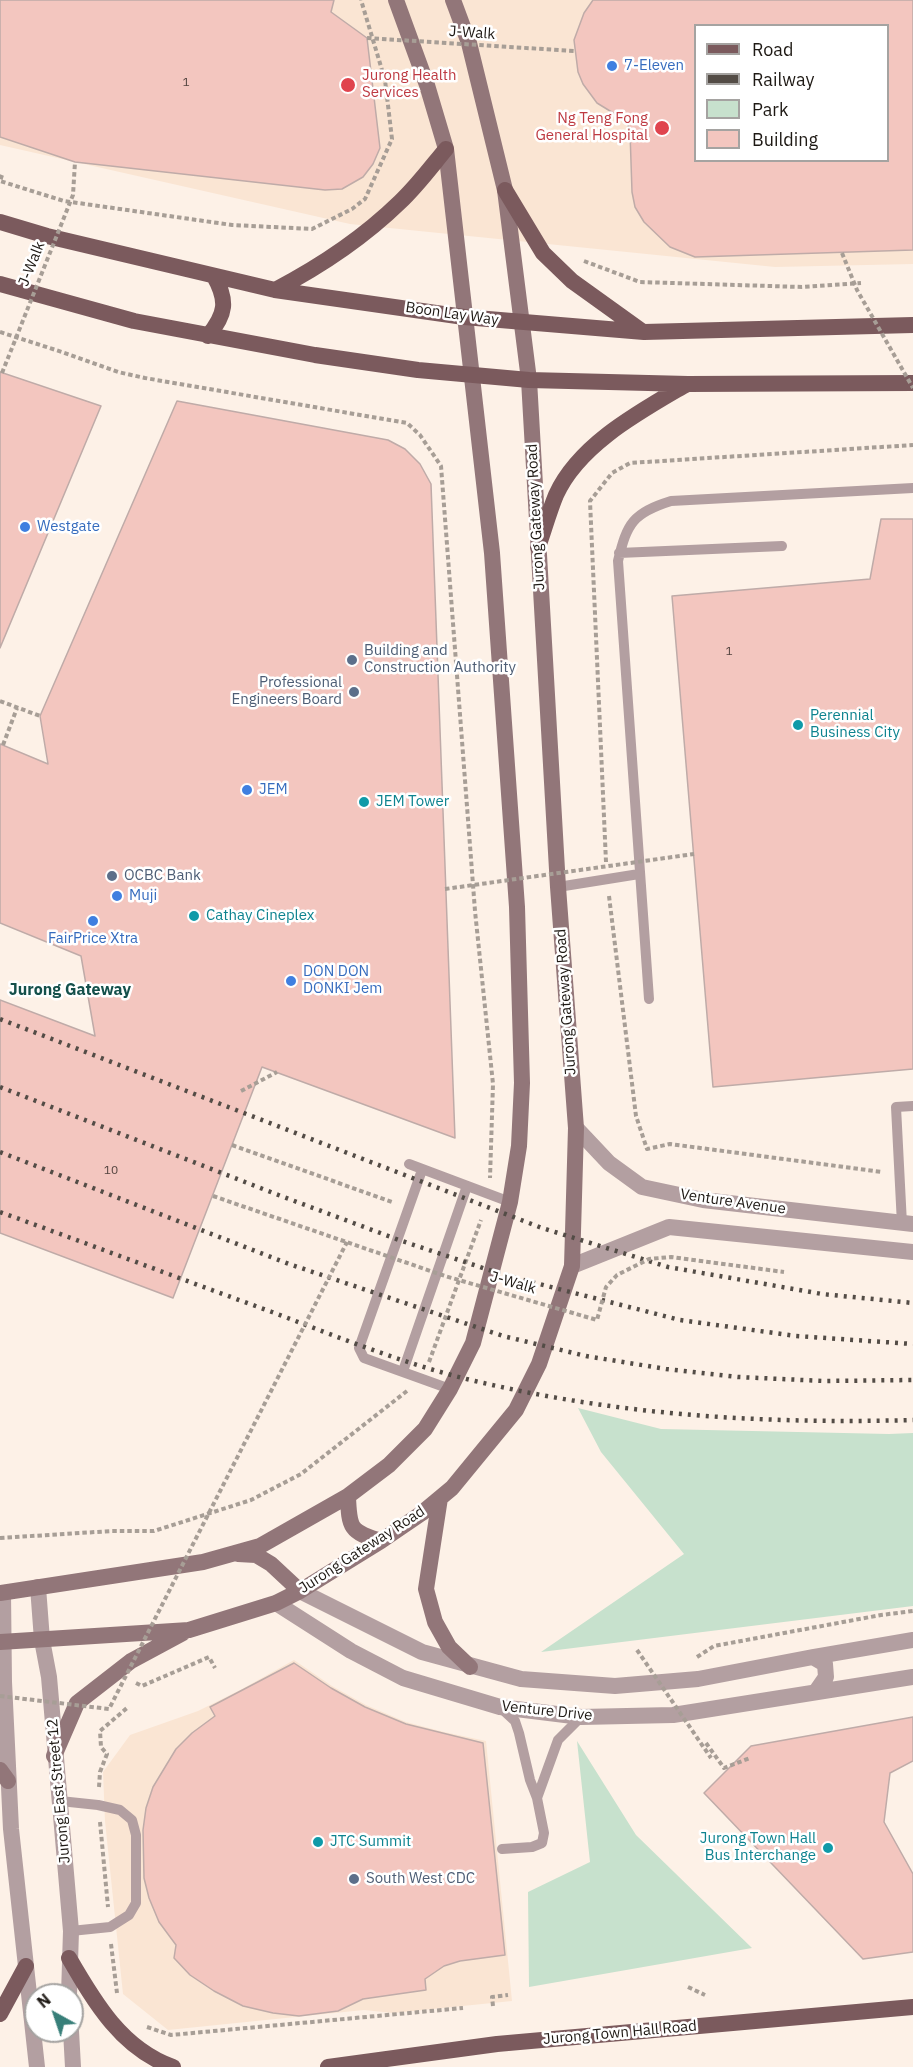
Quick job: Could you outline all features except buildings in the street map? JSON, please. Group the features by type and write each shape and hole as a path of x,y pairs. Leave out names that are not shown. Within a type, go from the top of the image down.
{"main road":[{"path":"1,1593 203,1562 260,1546 348,1496 389,1465 425,1429 450,1389 473,1343 510,1202 519,1146 522,1083 516,907 492,553 446,149 427,85 396,0"},
{"name":"Jurong Gateway Road","path":"2,1642 189,1630 276,1603 300,1591 381,1541 422,1513 452,1488 516,1410 539,1364 572,1266 576,1128 558,887 529,380 505,190 469,43 453,0"},
{"path":"275,290 318,268 363,234 401,201 446,149"},
{"path":"505,190 543,254 572,281 644,332"},
{"name":"Boon Lay Way","path":"0,222 47,236 275,290 464,317 644,332 913,325"},
{"path":"208,336 218,323 224,308 222,291 214,276"},
{"path":"0,284 134,321 208,336 395,367 529,380 688,384 913,383"},
{"path":"538,547 556,494 579,460 626,420 688,384"},
{"path":"348,1496 349,1521 361,1535 381,1541"},
{"path":"440,1497 426,1589 435,1622 449,1647 470,1667"},
{"path":"232,1554 256,1555 271,1564 300,1591"},
{"path":"54,1756 77,1703 131,1661 189,1630"},
{"path":"69,1958 96,2006 127,2039 154,2060 173,2067"},
{"path":"0,2013 26,1966"},
{"name":"Jurong Town Hall Road","path":"328,2067 497,2044 913,2007"}],"street":[{"name":"Venture Avenue","path":"576,1128 609,1163 642,1187 704,1200 908,1224"},
{"name":"Venture Avenue","path":"572,1266 669,1227 913,1252"},
{"name":"Jurong East Street 12","path":"38,1587 42,1640 49,1677 54,1756 71,1931 69,1983"},
{"name":"Venture Drive","path":"300,1591 422,1652 470,1667 521,1679 615,1686 698,1679 813,1656 913,1640"},
{"path":"1,1593 4,1776 38,2067"},
{"name":"Venture Drive","path":"276,1603 351,1651 403,1678 500,1707 581,1717 674,1715 817,1690 913,1677"},
{"path":"813,1656 825,1664 826,1677 817,1690"},
{"path":"72,2043 73,2067"}],"lane":[{"path":"649,999 618,561 624,538 633,520 649,508 671,501 913,488"},
{"path":"620,554 782,546"},
{"path":"558,887 639,874"},
{"path":"908,1224 899,1173 896,1107 913,1106"},
{"path":"409,1164 510,1202"},
{"path":"422,1170 359,1348 364,1358 450,1389"},
{"path":"403,1371 467,1186"},
{"path":"500,1707 515,1721 537,1798 544,1833 542,1843 532,1847 502,1849"},
{"path":"537,1798 558,1740 581,1717"},
{"path":"60,1801 98,1804 120,1810 132,1820 136,1835 136,1904 129,1915 110,1927 71,1931"}],"path":[{"path":"2,175 0,181 64,201 232,225 312,229 352,209 364,200 392,139 385,80 361,0"},
{"name":"J-Walk","path":"367,38 574,51"},
{"name":"J-Walk","path":"2,373 73,195 75,162"},
{"path":"842,253 856,290 913,388"},
{"path":"577,258 640,282 802,287 861,283"},
{"path":"0,332 62,351 118,372 407,423 420,435 441,466 475,911 493,1084 490,1195 423,1379 301,1474 251,1500 154,1531 112,1531 0,1538"},
{"path":"899,1173 872,1172 670,1144 647,1149 636,1116 607,879 590,501 612,473 630,463 913,445"},
{"path":"0,701 40,716"},
{"path":"3,745 17,708"},
{"path":"445,890 694,854"},
{"path":"241,1091 277,1072"},
{"path":"232,1145 409,1209"},
{"name":"J-Walk","path":"213,1196 445,1276 597,1320 606,1287 617,1275 649,1258 671,1257 784,1272"},
{"path":"0,1696 109,1709 346,1242"},
{"path":"691,1661 714,1646 913,1611"},
{"path":"637,1650 711,1758"},
{"path":"142,1686 209,1657 215,1668"},
{"path":"641,1668 652,1668"},
{"path":"122,2000 116,1992 98,1804 100,1772 107,1754 101,1747 100,1731 127,1708"},
{"path":"706,1743 724,1768 750,1758"},
{"path":"688,1987 705,1995"},
{"path":"493,2006 492,1997 508,1995"},
{"path":"139,2024 171,2035 463,2008"}],"shaded area":[{"name":"Jurong Health Services","path":"0,0 913,0 913,264 775,267 350,224 0,145"},
{"name":"JTC Summit","path":"294,1660 332,1686 366,1705 406,1722 486,1741 512,2001 393,2013 364,2010 168,2030 123,1994 105,1821 103,1772 130,1735 198,1711"}],"green space":[{"path":"578,1408 661,1429 913,1433 913,1606 541,1652 684,1554 601,1452"},
{"path":"577,1741 636,1835 752,1948 529,1987 528,1892 590,1862"}],"railway":[{"path":"0,1019 542,1228 668,1267 822,1294 913,1303"},
{"path":"0,1087 281,1196 399,1240 504,1275 680,1320 796,1336 913,1344"},
{"path":"0,1152 289,1264 503,1336 586,1356 666,1369 738,1377 824,1381 913,1380"},
{"path":"0,1212 379,1352 433,1370 488,1384 593,1404 699,1416 806,1421 913,1420"}],"place":[{"name":"7-Eleven","path":"612,66"},
{"name":"Jurong Health Services","path":"348,85"},
{"name":"Ng Teng Fong General Hospital","path":"662,128"},
{"name":"Westgate","path":"25,527"},
{"name":"Building and Construction Authority","path":"352,660"},
{"name":"Professional Engineers Board","path":"354,692"},
{"name":"Perennial Business City","path":"798,725"},
{"name":"JEM","path":"247,790"},
{"name":"JEM Tower","path":"364,802"},
{"name":"OCBC Bank","path":"112,876"},
{"name":"Muji","path":"117,896"},
{"name":"Cathay Cineplex","path":"194,916"},
{"name":"FairPrice Xtra","path":"93,921"},
{"name":"DON DON DONKI Jem","path":"291,981"},
{"name":"JTC Summit","path":"318,1842"},
{"name":"Jurong Town Hall Bus Interchange","path":"828,1848"},
{"name":"South West CDC","path":"354,1879"}],"district":[{"name":"Jurong Gateway","path":"70,990"}]}
